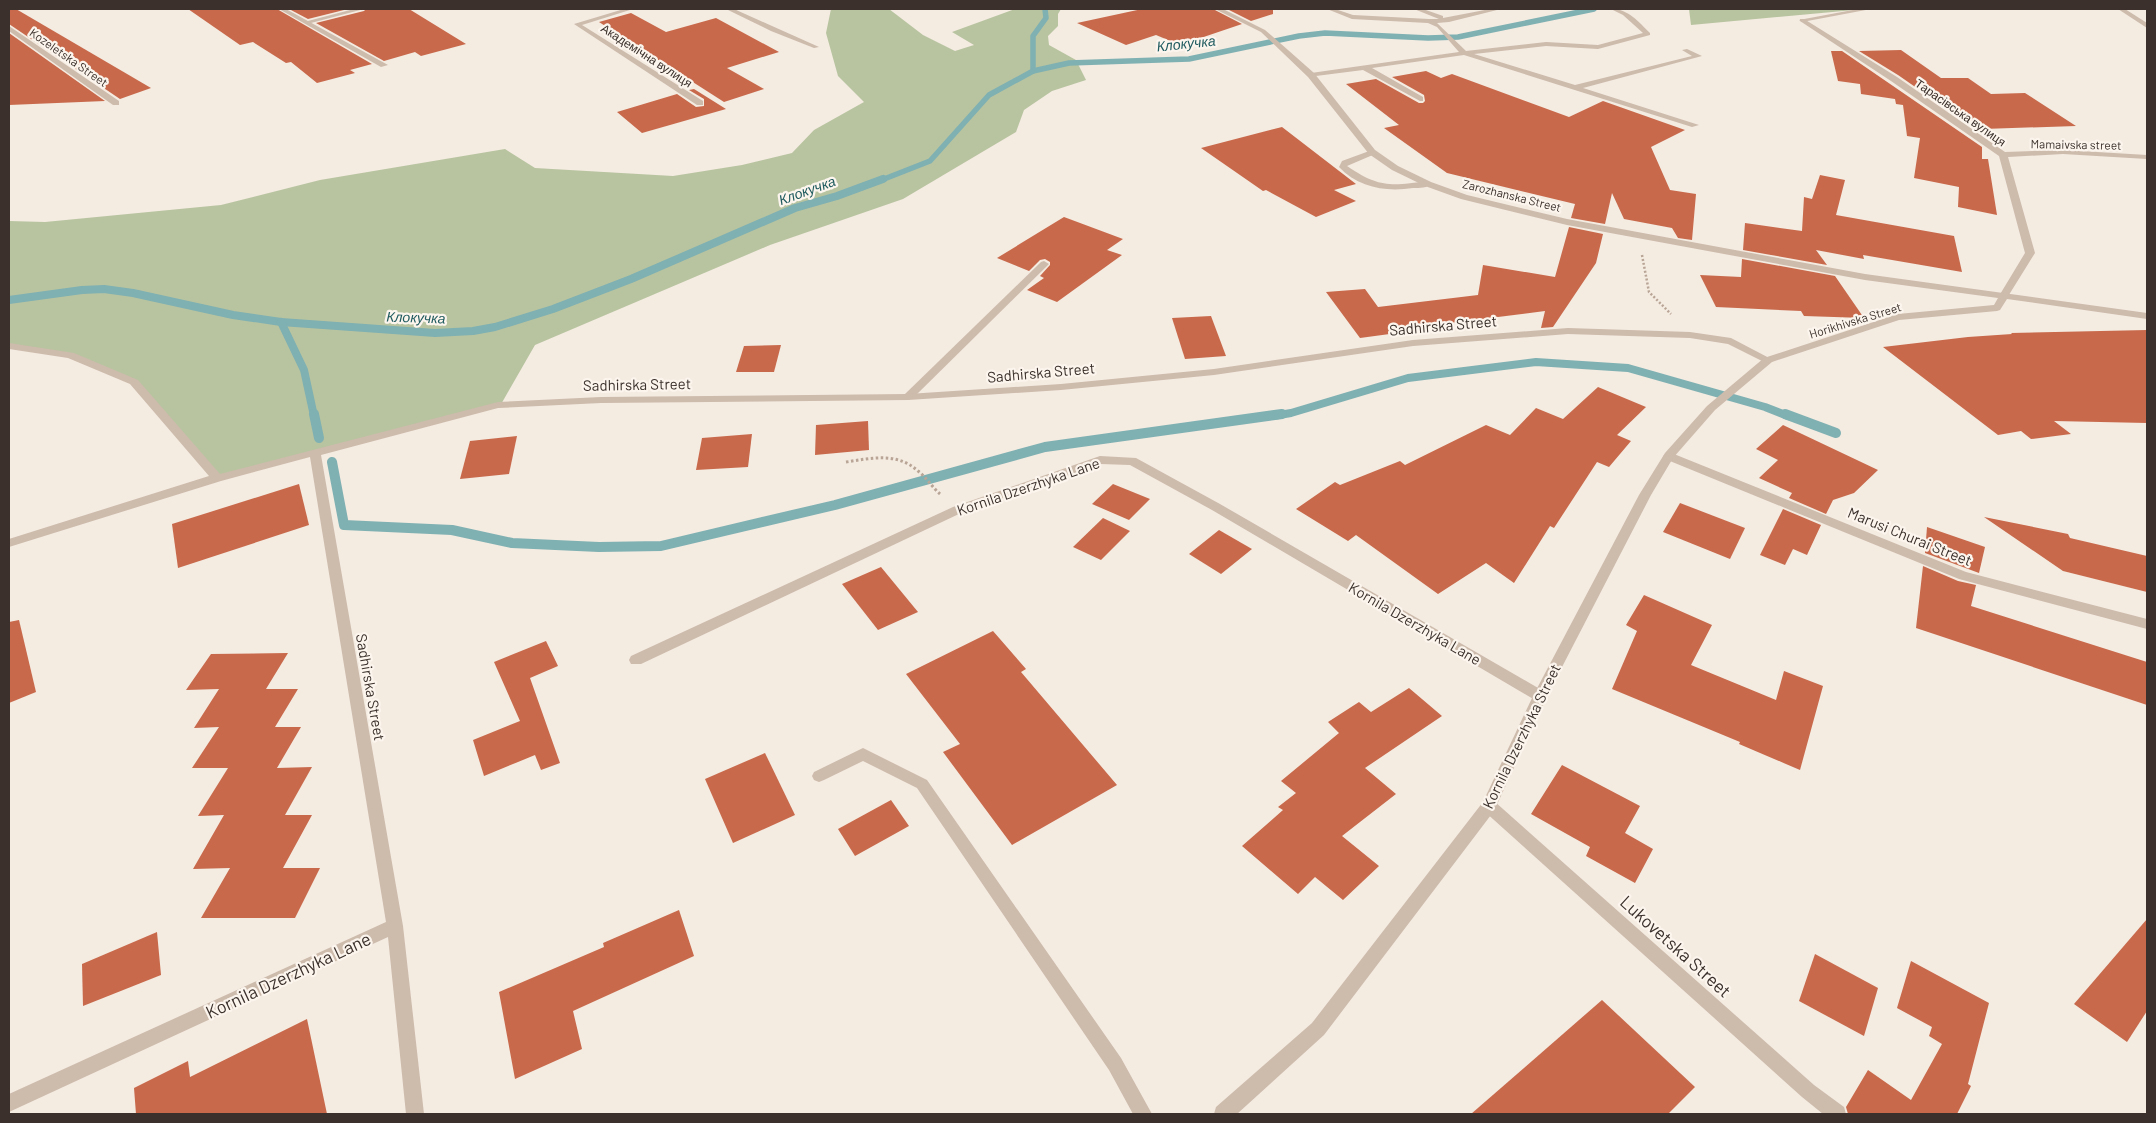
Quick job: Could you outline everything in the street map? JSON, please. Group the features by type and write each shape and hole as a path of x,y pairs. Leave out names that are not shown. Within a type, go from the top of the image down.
{"street":[{"path":"282,9 384,65"},
{"path":"307,22 361,9"},
{"name":"Академічна вулиця","path":"630,9 577,24 700,103"},
{"path":"729,9 773,30 816,46"},
{"name":"Zarozhanska Street","path":"1218,9 1263,31 1286,50 1311,75 1372,152 1396,168 1428,184 1464,197 1557,220 1865,277"},
{"path":"1330,9 1352,17 1429,21 1449,20 1498,9"},
{"path":"1417,9 1449,20"},
{"path":"1311,75 1464,53 1546,44 1598,47 1648,34 1625,14 1614,9"},
{"name":"Тарасівська вулиця","path":"1868,9 1802,20 1894,79 2003,155 2030,253 2004,296"},
{"path":"2121,9 2147,26"},
{"path":"1429,21 1439,26 1457,48 1464,53 1695,125"},
{"name":"Kozeletska Street","path":"9,28 116,103"},
{"path":"1576,87 1699,56 1685,50"},
{"path":"1364,68 1420,99"},
{"path":"1372,152 1345,163 1343,167 1360,180 1381,188 1390,189 1428,184"},
{"name":"Mamaivska street","path":"2003,155 2063,152 2147,157"},
{"path":"908,397 1044,264"},
{"name":"Horikhivska Street","path":"1865,277 2147,316"},
{"name":"Horikhivska Street","path":"1768,360 1898,317 1997,308 2004,296"},
{"name":"Sadhirska Street","path":"9,544 217,478 498,405 601,400 908,397 1061,387 1214,372 1413,342 1568,331 1690,335 1731,341 1768,360"},
{"path":"9,346 70,355 134,382 217,478"},
{"name":"Kornila Dzerzhyka Street","path":"1223,1114 1318,1029 1489,806 1540,696 1645,495 1669,456 1711,408 1768,360"},
{"name":"Sadhirska Street","path":"315,454 395,926"},
{"name":"Marusi Churai Street","path":"1669,456 1963,576 2147,624"},
{"name":"Kornila Dzerzhyka Lane","path":"636,660 957,510 1100,460 1132,461 1216,507 1540,696"},
{"path":"819,776 863,754 922,784 1114,1064 1142,1114"},
{"name":"Lukovetska Street","path":"1489,806 1808,1091 1837,1114"},
{"path":"395,926 415,1114"},
{"name":"Kornila Dzerzhyka Lane","path":"9,1103 395,926"}],"path":[{"path":"1648,237 1641,256 1650,292 1690,335"},
{"path":"846,462 886,457 901,460 915,467 930,485"}],"green space":[{"path":"831,9 889,9 923,35 955,51 974,45 952,32 1015,9 1061,9 1058,14 1058,26 1048,36 1049,45 1076,60 1086,80 1052,91 1024,110 1016,132 903,199 770,245 535,345 500,406 215,481 131,383 67,357 9,348 9,221 45,222 221,205 320,180 505,149 535,168 673,176 742,165 792,153 814,130 864,102 838,76 826,33"},
{"path":"1689,9 1865,9 1691,25"}],"building":[{"path":"9,9 16,9 151,88 120,99 9,24"},
{"path":"188,9 277,9 372,64 350,70 355,73 317,83 291,62 286,63 253,42 240,45"},
{"path":"289,9 348,9 308,19"},
{"path":"366,9 409,9 466,44 421,56 415,52 384,61 316,23"},
{"path":"1142,9 1213,9 1242,24 1180,45 1156,35 1126,45 1077,23"},
{"path":"1227,9 1273,9 1273,14 1251,21"},
{"path":"631,13 666,32 716,18 779,52 727,68 764,89 724,102 599,22"},
{"path":"9,33 105,101 9,105"},
{"path":"1901,50 1941,78 1968,78 1991,94 2025,93 2076,126 1983,129 1983,134 1898,75 1859,51"},
{"path":"1831,51 1842,51 1982,147 1982,159 1988,159 1997,215 1958,207 1959,187 1914,178 1920,138 1907,136 1903,105 1896,104 1895,99 1861,94 1860,84 1838,81"},
{"path":"1426,71 1441,78 1452,74 1569,117 1603,101 1685,130 1651,147 1670,190 1696,194 1692,240 1678,238 1672,228 1624,219 1612,193 1605,224 1571,218 1575,204 1447,173 1384,128 1399,125 1346,84 1376,79 1419,103 1423,103 1425,101 1424,95 1392,77"},
{"path":"694,89 726,109 642,133 617,112 677,94 696,107 704,106 704,99 689,90"},
{"path":"1282,127 1356,184 1334,190 1356,201 1316,217 1266,190 1263,191 1201,148"},
{"path":"1820,175 1845,180 1836,215 1954,236 1962,272 1863,255 1864,259 1816,250 1827,265 1743,250 1745,223 1802,231 1804,197 1812,199"},
{"path":"1064,217 1123,239 1107,250 1122,255 1057,302 1027,290 1044,278 1040,276 1050,265 1050,262 1045,259 1040,260 1029,271 997,258"},
{"path":"1569,227 1603,234 1596,263 1553,327 1541,328 1545,311 1394,330 1397,333 1360,338 1326,292 1365,289 1378,307 1478,295 1483,265 1555,277"},
{"path":"1742,259 1835,276 1864,318 1804,316 1801,311 1716,307 1700,275 1741,277"},
{"path":"1211,316 1226,356 1185,359 1172,318"},
{"path":"2147,330 2147,423 2054,421 2071,434 2031,439 2021,431 1998,435 1883,347 2011,333"},
{"path":"781,345 774,372 736,372 744,346"},
{"path":"1598,387 1646,407 1617,435 1631,441 1609,467 1597,462 1554,528 1550,526 1514,583 1486,563 1438,594 1356,535 1348,541 1296,509 1335,482 1340,485 1400,461 1405,465 1486,425 1510,435 1536,408 1563,419"},
{"path":"868,421 869,450 815,455 816,425"},
{"path":"1783,425 1878,470 1854,493 1833,500 1826,514 1789,498 1792,493 1759,478 1778,460 1756,449"},
{"path":"752,434 748,467 696,470 702,438"},
{"path":"517,436 509,474 460,479 470,441"},
{"path":"299,484 309,525 178,568 172,524"},
{"path":"1113,484 1150,499 1129,520 1092,504"},
{"path":"1680,503 1745,528 1730,559 1663,532"},
{"path":"1783,509 1821,525 1807,555 1793,549 1785,565 1760,555"},
{"path":"1984,517 2068,534 2070,538 2147,556 2147,592 2063,571"},
{"path":"1103,518 1130,531 1101,560 1073,547"},
{"path":"1927,527 1985,547 1979,573 1925,553"},
{"path":"1219,530 1252,549 1221,574 1189,554"},
{"path":"1923,566 1958,581 1976,585 1971,606 2147,662 2147,705 1916,628"},
{"path":"881,567 918,612 878,630 842,584"},
{"path":"1644,595 1712,625 1691,665 1776,700 1784,671 1823,686 1800,770 1739,744 1740,742 1612,689 1637,631 1626,625"},
{"path":"19,620 36,692 9,703 9,622"},
{"path":"993,631 1026,669 1021,672 1117,785 1012,845 943,752 960,744 906,674"},
{"path":"546,641 558,666 530,678 560,763 541,770 535,755 484,776 473,740 520,721 494,662"},
{"path":"288,653 266,689 298,689 275,727 301,727 277,768 312,767 285,815 312,815 283,868 320,868 295,918 201,918 230,868 193,869 224,815 198,816 228,768 192,768 219,727 194,728 219,689 186,690 211,654"},
{"path":"1409,688 1442,716 1365,768 1396,794 1342,836 1379,866 1343,900 1315,877 1298,894 1242,846 1283,810 1278,807 1296,793 1281,781 1339,733 1328,722 1359,702 1371,712"},
{"path":"765,753 795,815 733,843 705,779"},
{"path":"1562,765 1640,806 1625,833 1653,849 1635,883 1586,856 1590,847 1531,814"},
{"path":"891,800 909,826 855,856 838,829"},
{"path":"679,910 694,956 573,1011 582,1049 515,1079 499,992 604,947 603,943"},
{"path":"2147,919 2147,1011 2127,1042 2074,1004"},
{"path":"157,932 161,975 83,1006 82,964"},
{"path":"1815,954 1878,988 1864,1036 1799,1001"},
{"path":"1911,961 1989,1003 1968,1084 1971,1086 1957,1114 1848,1114 1846,1107 1868,1070 1911,1100 1942,1044 1929,1036 1932,1027 1897,1008"},
{"path":"1602,1000 1695,1087 1668,1114 1471,1114"},
{"path":"307,1019 327,1114 136,1114 134,1088 188,1061 190,1077"}],"waterway":[{"path":"1033,71 1033,36 1046,18 1045,9"},
{"name":"Клокучка","path":"1033,71 1069,63 1189,59 1299,36 1325,33 1428,38 1458,37 1594,9"},
{"name":"Клокучка","path":"879,181 930,161 989,95 1033,71"},
{"name":"Клокучка","path":"281,322 435,333 473,331 495,327 553,309 631,279 795,208 837,196 883,179"},
{"name":"Клокучка","path":"9,300 82,290 104,289 133,293 233,315 281,322"},
{"path":"281,322 304,370 314,416"},
{"path":"1273,416 1291,413 1408,378 1536,362 1628,368 1765,407 1788,416"},
{"path":"314,414 319,438"},
{"path":"332,462 344,525 452,530 512,543 599,547 661,546 835,505 1045,447 1282,414"},
{"path":"1785,414 1836,433"}]}
